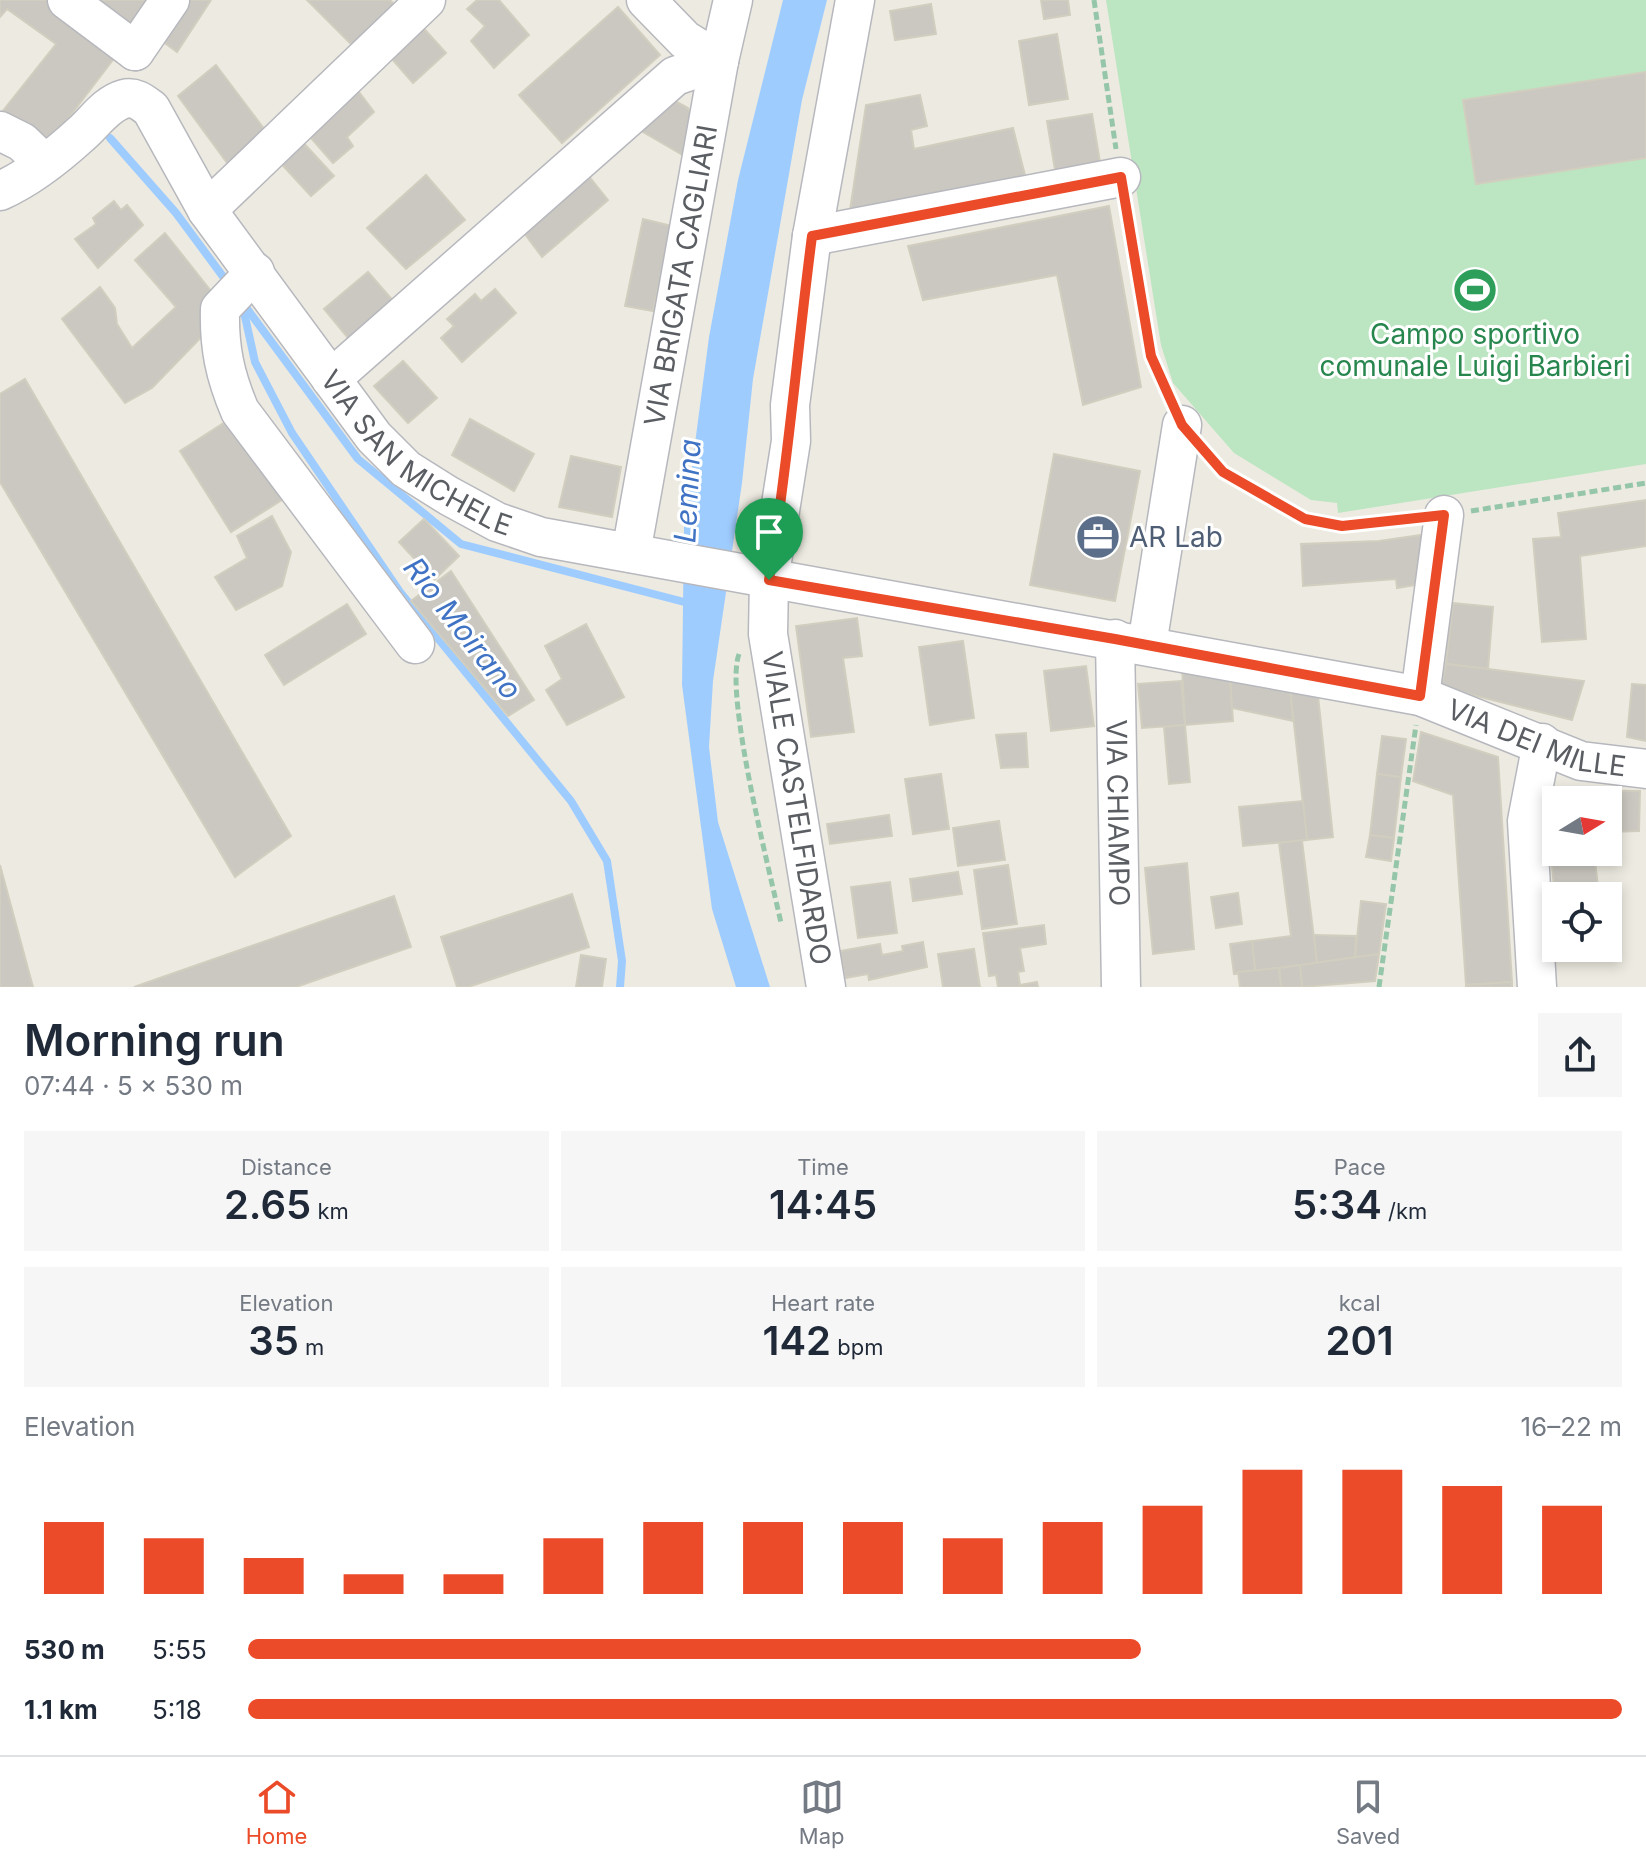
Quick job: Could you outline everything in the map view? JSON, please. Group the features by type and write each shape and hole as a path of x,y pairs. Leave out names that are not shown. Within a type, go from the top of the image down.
{"street":[{"path":"67,0 135,51"},
{"path":"0,191 22,181 109,107 133,98 135,51 170,0"},
{"path":"207,210 426,0"},
{"path":"646,0 685,40 719,61"},
{"name":"VIA BRIGATA CAGLIARI","path":"631,553 719,61 733,0"},
{"name":"VIALE CASTELFIDARDO","path":"826,987 768,634 769,580 791,441 790,405 812,236 855,0"},
{"path":"331,379 675,76 719,61"},
{"name":"VIA SAN MICHELE","path":"133,98 151,109 207,210 374,437 406,469 497,522 541,537 745,572 769,580"},
{"path":"0,131 22,142 44,163"},
{"path":"812,236 1121,177"},
{"path":"255,272 220,309 221,362 240,411 415,644"},
{"path":"1131,642 1182,425"},
{"path":"1420,696 1444,515"},
{"name":"VIA DEI MILLE","path":"769,580 1131,642 1420,696 1581,761 1646,769"},
{"name":"VIA CHIAMPO","path":"1121,987 1131,642"},
{"path":"1537,987 1527,821 1542,743"}],"path":[{"path":"1094,0 1151,356 1182,425 1223,472 1305,519 1342,526 1444,515 1646,483"},
{"path":"768,634 744,637 736,660 737,684 744,748 781,925"},
{"path":"1379,987 1420,696"}],"green space":[{"name":"Campo sportivo comunale Luigi Barbieri","path":"1106,0 1646,0 1646,464 1338,513 1337,503 1311,500 1234,453 1173,383 1161,345"}],"water":[{"path":"783,0 827,0 802,100 753,379 742,483 713,681 709,747 718,822 770,987 736,987 712,909 682,685 684,527 709,337 738,180"}],"building":[{"path":"0,0 52,0 119,52 51,141 2,112 56,44 7,9 0,17"},
{"path":"85,0 158,0 130,38"},
{"path":"179,0 211,0 177,52 154,35"},
{"path":"307,0 390,0 396,6 353,46"},
{"path":"477,0 499,0 529,35 494,68 471,41 485,26 467,9"},
{"path":"1041,0 1068,0 1070,15 1044,19"},
{"path":"931,4 936,34 895,40 890,11"},
{"path":"618,7 660,55 562,143 519,95"},
{"path":"417,21 446,53 413,83 385,51"},
{"path":"1057,34 1068,99 1029,105 1019,41"},
{"path":"216,65 271,138 233,171 178,96"},
{"path":"1646,72 1646,158 1476,184 1463,100"},
{"path":"353,84 374,112 347,137 353,146 333,163 304,130"},
{"path":"920,95 927,126 911,130 914,149 1013,128 1026,179 850,210 866,105"},
{"path":"675,101 688,108 693,121 686,157 636,128"},
{"path":"1092,114 1100,162 1055,170 1047,121"},
{"path":"298,137 334,176 311,196 275,157"},
{"path":"426,175 465,220 406,269 367,228"},
{"path":"588,175 608,200 542,257 524,233"},
{"path":"114,201 121,210 127,205 143,225 98,268 75,239 96,224 93,218"},
{"path":"1109,206 1141,387 1083,405 1057,275 923,300 908,246"},
{"path":"643,219 672,226 653,311 625,306"},
{"path":"165,233 211,291 211,327 152,388 125,403 62,319 100,287 115,308 117,324 132,348 176,307 135,260"},
{"path":"368,272 395,303 353,344 324,309"},
{"path":"495,289 516,313 462,362 441,338 454,326 447,319 475,294 481,301"},
{"path":"403,361 437,398 408,423 374,386"},
{"path":"25,379 291,836 235,877 0,482 0,394"},
{"path":"230,419 282,500 231,532 180,451"},
{"path":"470,419 534,454 514,491 452,455"},
{"path":"1054,454 1140,471 1115,601 1030,585"},
{"path":"571,456 621,467 612,517 559,507"},
{"path":"1646,500 1646,546 1580,556 1586,639 1542,642 1533,539 1561,537 1558,513"},
{"path":"272,516 291,552 282,586 236,610 215,577 247,558 237,536"},
{"path":"424,519 459,556 434,580 399,542"},
{"path":"1428,534 1422,584 1397,588 1396,579 1303,586 1301,544 1379,541"},
{"path":"451,571 534,700 508,716 411,601"},
{"path":"1453,603 1493,607 1488,669 1446,664"},
{"path":"347,604 366,634 284,685 265,655"},
{"path":"857,618 862,656 843,658 854,732 811,737 796,626"},
{"path":"586,624 624,697 567,725 546,690 562,679 545,646"},
{"path":"963,641 974,718 930,725 919,647"},
{"path":"1446,664 1584,681 1572,720 1441,687"},
{"path":"1086,666 1094,726 1051,731 1044,671"},
{"path":"1182,667 1230,677 1233,721 1185,725"},
{"path":"1230,677 1290,688 1293,721 1232,708"},
{"path":"1181,681 1185,725 1142,728 1138,684"},
{"path":"1632,684 1646,685 1646,741 1627,737"},
{"path":"1317,686 1333,837 1307,840 1290,688"},
{"path":"1185,725 1190,782 1169,784 1164,727"},
{"path":"1421,732 1498,757 1512,982 1466,985 1453,795 1413,781"},
{"path":"1026,733 1028,767 1001,768 996,735"},
{"path":"1382,736 1406,739 1401,777 1377,774"},
{"path":"941,774 949,829 913,834 905,779"},
{"path":"1377,774 1401,777 1394,838 1370,835"},
{"path":"1622,791 1640,791 1639,831 1622,832"},
{"path":"1303,801 1307,840 1243,846 1239,807"},
{"path":"889,815 892,836 830,844 827,824"},
{"path":"999,821 1005,860 958,866 953,828"},
{"path":"1370,835 1394,838 1391,861 1366,857"},
{"path":"1302,840 1317,963 1255,971 1252,941 1291,936 1279,843"},
{"path":"1187,863 1194,949 1153,954 1145,868"},
{"path":"0,865 33,987 0,987"},
{"path":"1008,865 1017,924 982,929 974,870"},
{"path":"1552,866 1596,866 1597,882 1553,882"},
{"path":"958,872 962,894 913,901 910,879"},
{"path":"890,882 897,933 858,938 851,887"},
{"path":"1238,893 1242,924 1216,928 1211,897"},
{"path":"572,894 589,947 468,987 457,987 441,937"},
{"path":"394,896 411,947 296,987 134,987"},
{"path":"1361,901 1386,904 1379,954 1355,957"},
{"path":"1044,925 1046,944 1020,948 1024,971 1018,972 1020,985 1037,982 1038,987 998,987 996,975 989,976 983,933"},
{"path":"1314,935 1356,936 1355,957 1317,963"},
{"path":"1252,941 1255,971 1234,974 1230,944"},
{"path":"923,942 927,967 869,980 868,974 845,978 840,951 880,944 882,955 903,951 902,946"},
{"path":"974,949 980,987 943,987 938,954"},
{"path":"1379,954 1375,981 1302,987 1300,965"},
{"path":"581,955 606,959 602,987 576,987"},
{"path":"1300,965 1302,987 1281,987 1279,968"},
{"path":"1279,968 1281,987 1240,987 1238,972"},
{"path":"1512,982 1512,987 1466,987 1466,985"}],"waterway":[{"name":"Rio Moirano","path":"110,138 176,213 230,286"},
{"name":"Rio Moirano","path":"242,303 255,362 292,433 400,592 571,801 607,861 622,961 620,987"},
{"name":"Rio Moirano","path":"245,306 358,459 461,544 692,604"}],"place":[{"name":"Campo sportivo comunale Luigi Barbieri","path":"1475,290"},
{"name":"AR Lab","path":"1098,537"}],"route":[{"path":"1121,177 1151,356 1182,425 1223,472 1305,519 1342,526 1444,515 1420,696 1115,639 769,580 791,441 790,405 812,236 1121,177"}],"water label":[{"name":"Lemina","path":"687,491"}]}
